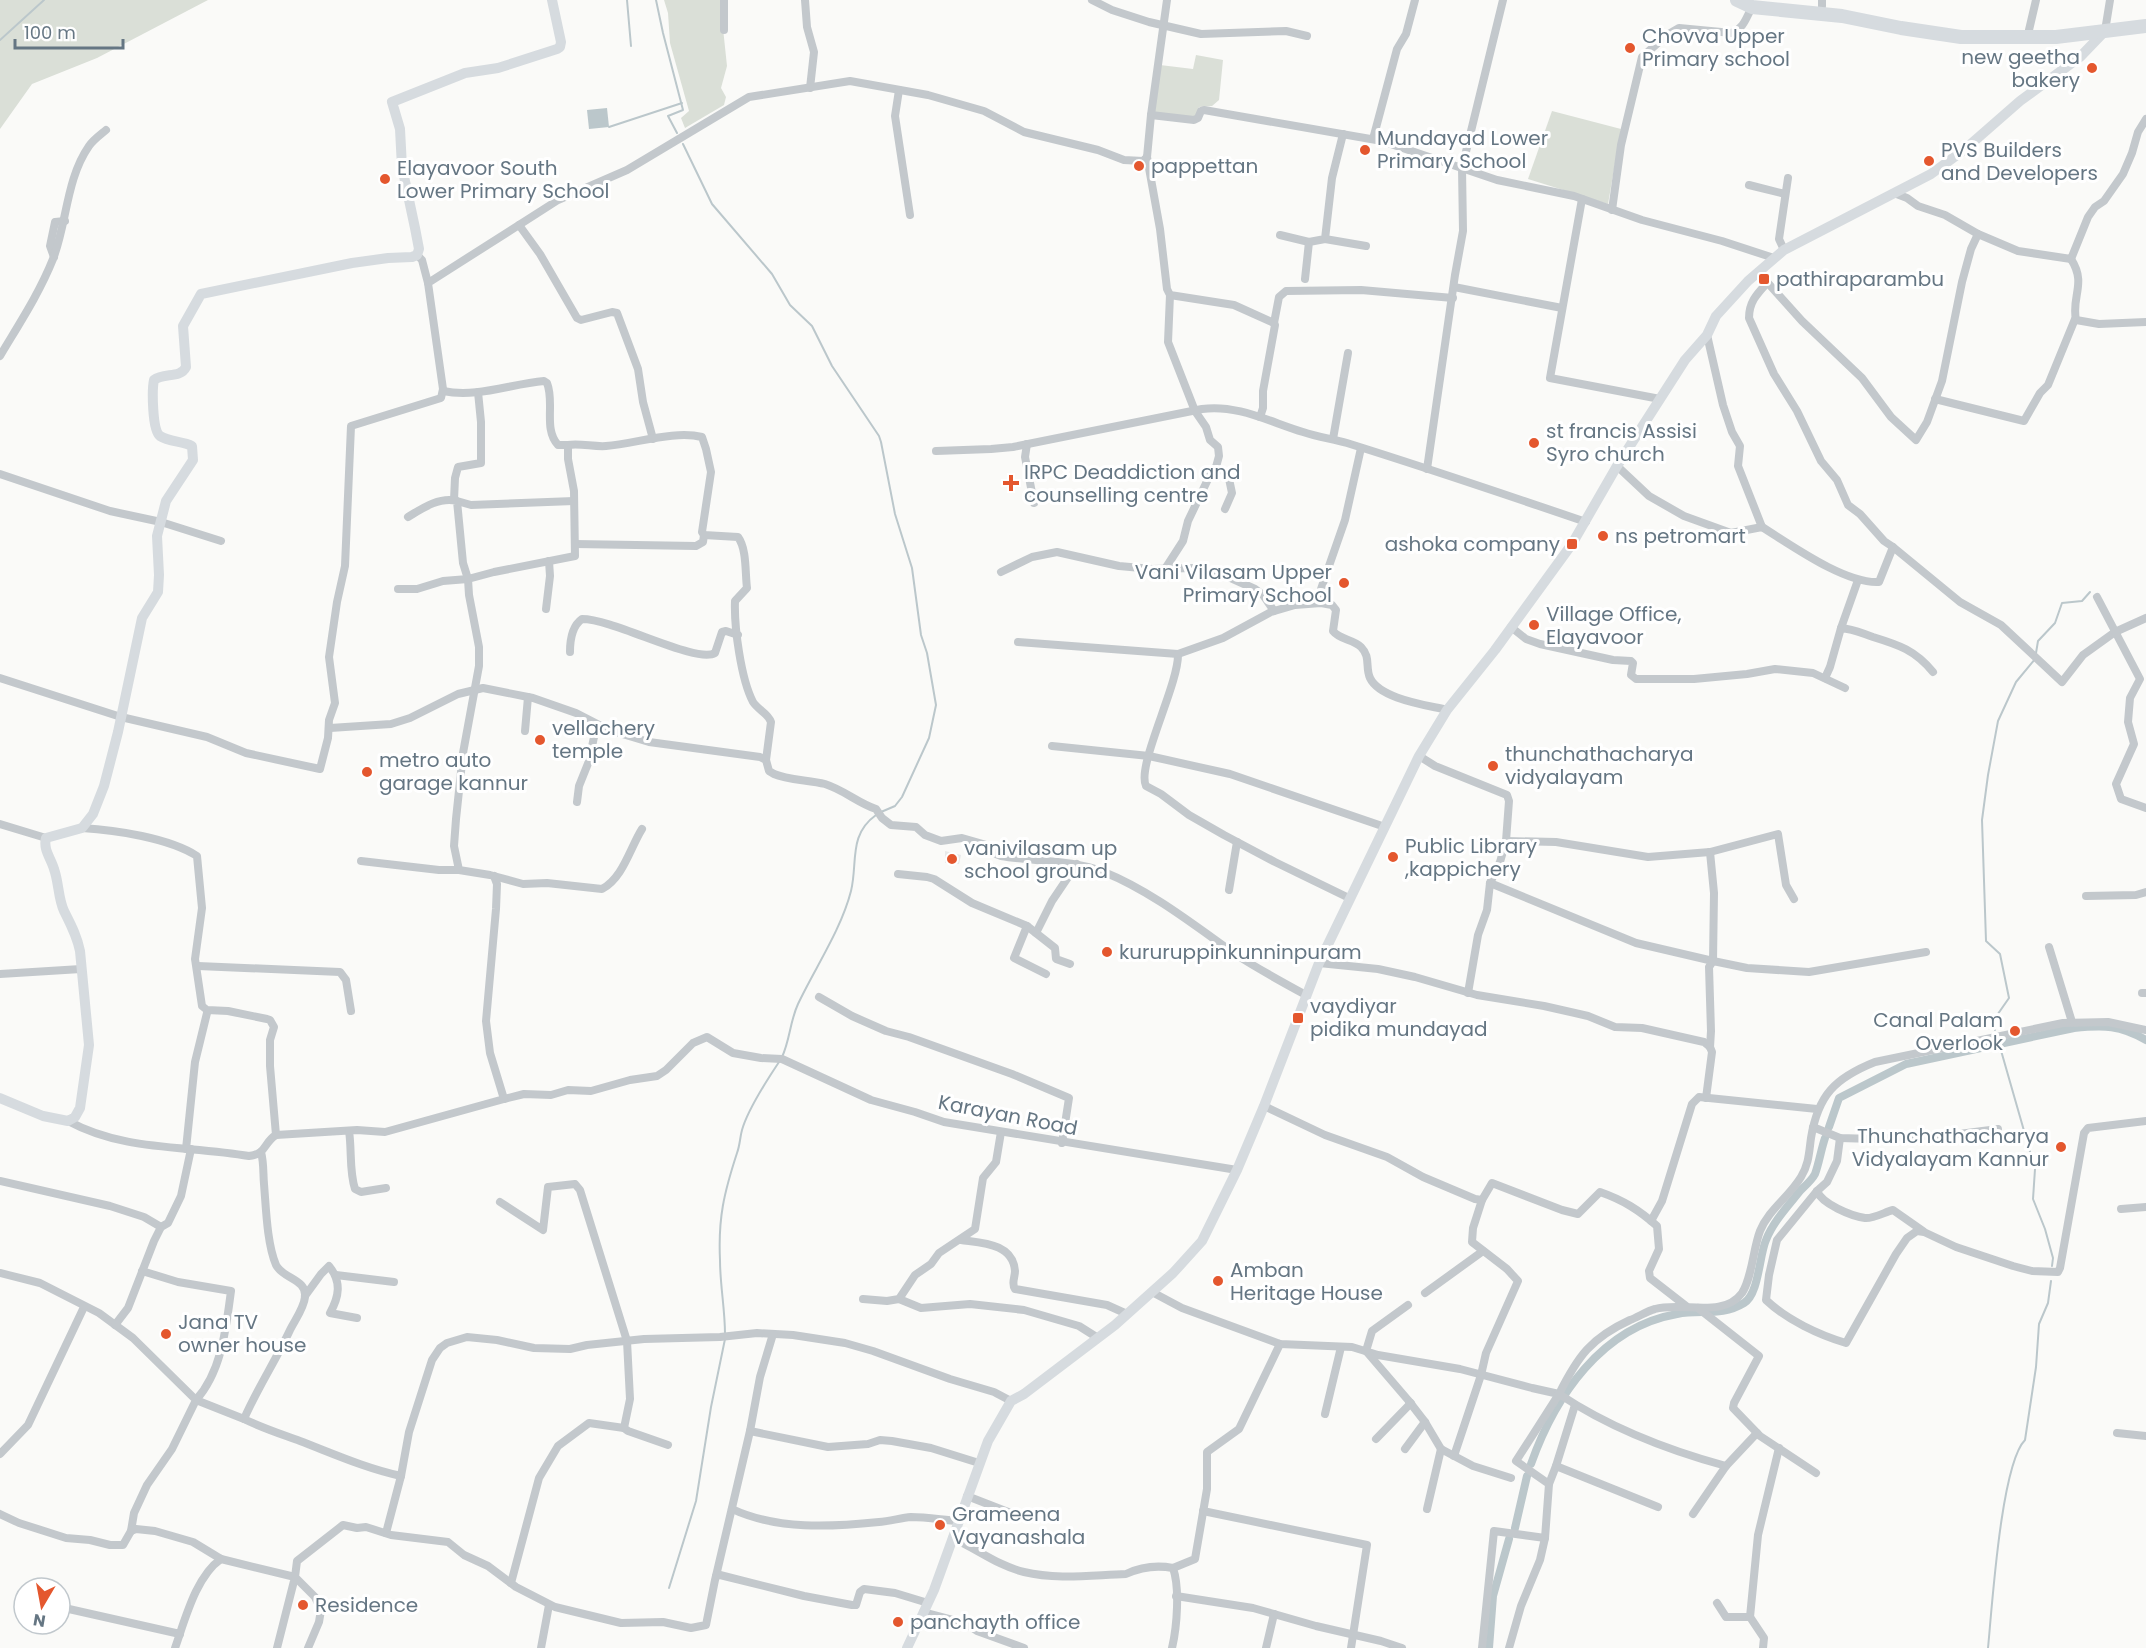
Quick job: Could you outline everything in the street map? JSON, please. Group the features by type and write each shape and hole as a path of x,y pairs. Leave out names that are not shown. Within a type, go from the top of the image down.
{"highway":[{"path":"1737,0 1822,6 1961,37 2028,34 2056,37 2146,26"}],"main road":[{"path":"0,1098 43,1116 68,1121 75,1117 80,1108 89,1045 77,936 61,902 55,869 45,848 46,838 82,828 93,814 104,786 142,618 158,592 158,536 166,501 193,460 192,446 160,436 156,431 153,384 158,377 185,371 183,326 201,294 352,263 417,255 419,249 416,228 402,167 400,129 392,102 465,74 498,68 557,50 561,42 552,0"},
{"path":"908,1648 926,1607 988,1441 1011,1401 1024,1394 1128,1314 1173,1273 1202,1241 1237,1170 1264,1106 1319,963 1419,756 1447,710 1572,544 1617,466 1685,360 1707,335 1716,316 1758,272 1784,250 1931,174 1964,150 2020,101 2080,57 2105,31"},
{"path":"2075,34 2081,41 2080,57"}],"street":[{"path":"724,0 724,30"},
{"path":"805,0 807,27 814,52 810,88"},
{"path":"1092,0 1112,10 1164,26 1201,34 1286,32 1307,36"},
{"path":"1165,569 1183,541 1188,521 1216,467 1219,456 1218,447 1210,440 1206,427 1195,411 1168,342 1170,296 1167,290 1160,229 1147,158 1167,0"},
{"path":"1373,139 1397,49 1408,28 1415,0"},
{"path":"1427,469 1463,231 1462,168 1503,0"},
{"path":"2028,34 2037,0"},
{"path":"2105,31 2110,0"},
{"path":"1612,210 1621,145 1642,57 1666,35 1679,28 1732,33 1744,24 1755,3"},
{"path":"429,284 558,200 627,170 749,98 850,81 928,95 984,111 1024,132 1098,150 1124,160 1140,162 1147,158"},
{"path":"899,90 895,116 910,215"},
{"path":"1151,115 1194,120 1204,110 1373,139 1401,146 1497,180 1582,199 1774,258"},
{"path":"1935,399 2024,420 2040,393 2048,385 2075,319 2079,277 2071,259 2088,217 2104,201 2122,174 2145,123"},
{"path":"0,356 42,286 65,221 75,175 89,145 105,130"},
{"path":"1325,239 1332,178 1343,134"},
{"path":"1784,250 1779,239 1788,178"},
{"path":"1749,185 1785,194"},
{"path":"1894,193 2018,251 2071,259"},
{"path":"1582,199 1550,378 1660,399"},
{"path":"519,225 540,254 577,318 581,320 612,312 617,313 638,369 643,402 653,439"},
{"path":"1280,234 1309,242 1325,239 1366,246"},
{"path":"1758,272 1802,321 1863,378 1891,417 1914,440 1922,433 1945,369 1968,258 1978,234"},
{"path":"1305,279 1309,242"},
{"path":"0,678 121,717 207,737 246,753 320,769 330,729 329,720 335,703 329,657 345,566 351,426 441,398 443,391 429,284 422,260 417,255"},
{"path":"1767,284 1752,300 1749,318 1774,374 1797,411 1821,461 1837,480 1848,505 1860,514 1884,542 1960,602 2001,625 2062,682 2083,655 2115,632 2146,618"},
{"path":"1454,287 1562,308"},
{"path":"1260,417 1279,297 1286,291 1361,290 1453,298"},
{"path":"1170,296 1234,305 1274,323"},
{"path":"2075,319 2099,324 2146,322"},
{"path":"1707,335 1723,405 1732,432 1740,446 1738,466 1762,527 1815,560 1858,580 1879,582 1893,547"},
{"path":"1333,439 1348,353"},
{"path":"443,391 478,393 544,381 550,393 553,439 558,445 605,446 695,435 702,437 711,472 703,517 703,542 696,546 575,544"},
{"path":"459,870 454,846 456,819 463,753 479,674 479,647 470,604 468,579 463,563 455,477 458,467 481,463 478,393"},
{"path":"936,451 991,449 1027,444 1211,408 1260,417 1306,433 1333,439 1586,522"},
{"path":"1027,444 1025,457 1034,502"},
{"path":"398,589 417,589 443,581 468,579 574,556 574,501 568,445"},
{"path":"1321,603 1321,589 1345,520 1361,448"},
{"path":"1617,466 1649,496 1684,516 1731,533 1762,527"},
{"path":"1216,467 1228,474 1232,493 1225,509"},
{"path":"0,474 110,511 161,522 221,541"},
{"path":"408,517 431,505 456,501 471,506 574,501"},
{"path":"704,536 738,537 740,539 747,588 735,601 738,634 748,690 755,704 770,717 765,760 769,771 779,777 823,783 879,811 882,818 891,825 916,827 925,835 941,841 957,837 990,846 993,853 1000,856 1077,864 1104,872 1146,894 1260,970 1306,995"},
{"path":"1001,572 1032,557 1057,552 1119,566 1195,568 1224,575 1255,589 1263,595 1274,611"},
{"path":"546,609 550,576 549,561"},
{"path":"1825,678 1858,580"},
{"path":"2097,597 2140,679 2130,698 2128,722 2134,744 2116,784 2121,799 2146,808"},
{"path":"1018,642 1178,654 1223,638 1274,611 1295,605 1321,603 1332,605 1336,610 1333,631 1360,645 1365,651 1369,676 1379,688 1398,697 1447,710"},
{"path":"570,652 570,640 576,624 582,620 616,626 680,650 704,656 715,653 722,632 738,634"},
{"path":"1511,627 1526,639 1540,644 1613,660 1631,661 1633,663 1631,675 1636,679 1694,679 1775,669 1801,671 1825,678 1845,688"},
{"path":"1841,628 1855,629 1892,641 1913,652 1933,672"},
{"path":"1178,654 1172,690 1162,711 1149,756 1144,779 1146,786 1189,815 1237,842 1349,898"},
{"path":"330,729 391,724 410,718 458,694 483,688 528,697 576,712 600,726 649,742 760,757 765,760"},
{"path":"525,731 528,697"},
{"path":"577,802 579,786 589,761 594,737 600,726"},
{"path":"1052,746 1149,756 1230,774 1385,827"},
{"path":"1419,756 1435,766 1507,795 1509,801 1506,841 1500,862 1490,883 1487,910 1478,935 1468,993"},
{"path":"0,824 46,838"},
{"path":"82,828 144,836 197,856 202,908 195,949 203,1009 228,1011 267,1019 272,1023 274,1027 270,1040 270,1066 276,1135"},
{"path":"361,861 439,870 459,870 523,884 547,883 602,889 609,886 621,870 642,828"},
{"path":"1506,841 1556,842 1648,856 1710,852 1778,834 1786,885 1794,899"},
{"path":"1229,890 1237,842"},
{"path":"1706,1098 1712,1052 1710,1047 1709,967 1713,961 1714,893 1710,852"},
{"path":"1036,933 1052,901 1077,864"},
{"path":"898,874 934,879 972,903 1028,926 1055,948 1056,959 1070,964"},
{"path":"68,1121 110,1138 147,1146 249,1156 258,1155 276,1135 348,1131 385,1132 503,1097 490,1053 486,1021 497,896 494,876"},
{"path":"1490,883 1636,943 1713,961 1760,969 1809,972 1926,952"},
{"path":"2086,896 2136,895 2146,892"},
{"path":"1028,926 1014,958 1047,974"},
{"path":"2049,947 2072,1022"},
{"path":"1319,963 1378,969 1415,977 1468,993 1588,1016 1615,1027 1642,1028 1682,1036 1704,1042 1710,1047"},
{"path":"198,966 340,972 346,980 351,1011"},
{"path":"0,974 81,969"},
{"path":"819,997 852,1016 886,1030 1012,1074 1070,1098 1062,1143"},
{"path":"115,1325 128,1308 141,1271 161,1227 168,1223 181,1196 189,1149 195,1062 207,1013"},
{"path":"1549,1484 1516,1461 1559,1394 1573,1366 1605,1333 1655,1309 1723,1306 1735,1300 1743,1291 1766,1219 1800,1179 1809,1161 1817,1109 1831,1089 1848,1075 1875,1062 2016,1031 2072,1022 2108,1022 2146,1030"},
{"name":"Karayan Road","path":"503,1097 524,1094 551,1095 568,1090 591,1091 630,1080 657,1076 693,1043 707,1037 727,1050 742,1056 779,1058 871,1100 944,1122 1237,1170"},
{"path":"1651,1221 1662,1201 1692,1104 1698,1097 1817,1109"},
{"path":"1264,1106 1325,1135 1387,1157 1445,1187 1482,1200"},
{"path":"1817,1191 1820,1197 1831,1206 1867,1218 1893,1210 1924,1232 1956,1247 2032,1271 2058,1272 2084,1133 2088,1128 2146,1121"},
{"path":"1814,1127 1840,1138 1873,1139 1959,1134 1998,1129"},
{"path":"348,1131 355,1189 361,1192 386,1188"},
{"path":"899,1299 915,1275 931,1264 939,1253 975,1229 978,1223 978,1204 983,1178 996,1161 1001,1132"},
{"path":"1840,1138 1837,1161 1827,1182 1777,1240 1766,1300 1776,1309 1846,1343 1907,1238 1917,1232 1924,1232"},
{"path":"261,1152 264,1163 263,1183 269,1233 275,1262 279,1270 305,1289 305,1296"},
{"path":"0,1181 120,1209 144,1217 161,1227"},
{"path":"1454,1456 1481,1376 1486,1353 1518,1281 1507,1269 1472,1242 1473,1228 1482,1200 1492,1183 1578,1214 1600,1192 1638,1209 1657,1226 1659,1249 1649,1271 1650,1278 1686,1306"},
{"path":"500,1202 543,1230 548,1187 575,1184 580,1190 627,1341 630,1399 624,1428"},
{"path":"2121,1209 2146,1207"},
{"path":"961,1240 1000,1246 1014,1265 1015,1273 1012,1283 1015,1289 1107,1305 1128,1314"},
{"path":"1425,1293 1483,1251"},
{"path":"244,1419 305,1296 329,1266 336,1275 338,1298 330,1313 357,1318"},
{"path":"0,1514 19,1523 66,1538 123,1545 130,1531 134,1513 154,1473 172,1449 217,1363 231,1291 178,1282 141,1271"},
{"path":"0,1273 40,1283 99,1313 133,1338 196,1400 266,1430 373,1470 401,1476"},
{"path":"336,1275 394,1282"},
{"path":"1152,1292 1182,1308 1280,1344 1352,1347 1378,1355 1460,1369 1559,1394 1650,1443 1726,1466"},
{"path":"863,1299 887,1301 899,1299 921,1308 970,1304 1024,1310 1079,1326 1098,1338"},
{"path":"1366,1351 1371,1331 1408,1305"},
{"path":"0,1454 28,1425 84,1306"},
{"path":"1698,1308 1759,1356 1733,1408 1757,1433 1816,1473"},
{"path":"386,1533 410,1431 427,1373 440,1348 447,1343 467,1337 497,1340 534,1348 570,1349 627,1341 758,1333 827,1340 861,1347 994,1392 1011,1401"},
{"path":"277,1648 297,1561 343,1525 366,1527 391,1535 448,1542 464,1555 489,1566 511,1583 549,1605 621,1623 663,1622 700,1628 706,1625 760,1377 772,1334"},
{"path":"952,1538 999,1563 1022,1572 1058,1577 1126,1574 1136,1569 1162,1566 1173,1568 1195,1559 1207,1489 1207,1452 1239,1429 1280,1344"},
{"path":"1325,1414 1341,1347"},
{"path":"1366,1351 1411,1403 1441,1449 1473,1466 1511,1478"},
{"path":"1376,1439 1411,1403"},
{"path":"1509,1648 1521,1606 1540,1560 1545,1538 1549,1484 1575,1404"},
{"path":"1405,1449 1425,1422"},
{"path":"511,1583 539,1478 558,1446 589,1423 624,1428 668,1445"},
{"path":"750,1431 828,1447 868,1444 880,1440 892,1441 931,1448 980,1463"},
{"path":"1693,1514 1726,1466 1757,1433"},
{"path":"2117,1433 2146,1436"},
{"path":"1762,1648 1764,1638 1750,1617 1758,1535 1779,1448"},
{"path":"1427,1509 1441,1449"},
{"path":"1556,1466 1658,1507"},
{"path":"966,1496 1016,1515"},
{"path":"732,1509 749,1517 769,1522 820,1526 880,1522 910,1517 958,1521"},
{"path":"1203,1511 1368,1545 1351,1648"},
{"path":"130,1531 136,1529 155,1531 179,1537 207,1548 221,1559 295,1577 315,1597 321,1610 319,1622 308,1648"},
{"path":"1482,1648 1494,1532 1545,1538"},
{"path":"175,1648 198,1589 214,1563 221,1559"},
{"path":"1172,1648 1176,1626 1173,1568"},
{"path":"716,1576 738,1578 786,1592 852,1605 856,1605 860,1592 864,1589 895,1593 965,1623 977,1631 1024,1648"},
{"path":"1176,1596 1253,1608 1402,1648"},
{"path":"1717,1603 1726,1617 1750,1617"},
{"path":"541,1648 549,1605"},
{"path":"72,1610 180,1634"},
{"path":"1266,1648 1274,1614"}],"shaded area":[{"path":"0,0 208,0 97,58 32,84 0,129"},
{"path":"664,0 720,0 727,66 721,88 726,97 724,105 685,128 681,118 689,111 670,43 668,13"},
{"path":"1196,55 1223,60 1219,100 1212,106 1199,107 1196,117 1156,113 1154,111 1160,65 1193,69"},
{"path":"607,108 609,127 589,129 587,110"},
{"path":"1552,111 1621,129 1608,204 1528,179"},
{"name":"vanivilasam up school ground","path":"945,851 961,855 959,864 945,863"}],"waterway":[{"path":"0,40 44,0"},
{"path":"627,0 631,46"},
{"path":"656,0 683,110 668,116 677,133"},
{"path":"609,127 682,103"},
{"path":"683,144 712,204 772,274 790,305 812,326 832,366 881,442 895,514 912,568 921,635 927,653 936,705 929,738 902,797 895,806 881,812"},
{"path":"2036,653 2038,641 2055,623 2062,603 2082,601 2090,592"},
{"path":"1995,1030 1993,1021 2009,998 2000,954 1986,941 1982,820 1998,721 2016,682 2035,659"},
{"path":"782,1057 798,1004 847,906 861,831 876,815"},
{"path":"1829,1127 1839,1098 1906,1064 2074,1028 2112,1027 2128,1031 2146,1040"},
{"path":"2000,1047 2035,1169 2033,1199 2045,1229 2053,1258 2052,1266"},
{"path":"725,1334 720,1269 720,1231 723,1206 745,1122 758,1095 779,1062"},
{"path":"1531,1464 1553,1414 1568,1390 1604,1349 1626,1333 1650,1321 1677,1314 1727,1310 1744,1303 1749,1298 1756,1283 1769,1233 1786,1208 1814,1176 1825,1138"},
{"path":"1988,1648 2004,1506 2017,1454 2025,1440 2036,1367 2039,1324 2048,1303 2051,1281"},
{"path":"669,1588 696,1501 725,1339"},
{"path":"1515,1528 1527,1476"},
{"path":"1489,1648 1493,1596 1509,1539"}],"place":[{"name":"Chovva Upper Primary school","path":"1630,48"},
{"name":"new geetha bakery","path":"2092,68"},
{"name":"Mundayad Lower Primary School","path":"1365,150"},
{"name":"PVS Builders and Developers","path":"1929,161"},
{"name":"pappettan","path":"1139,166"},
{"name":"Elayavoor South Lower Primary School","path":"385,179"},
{"name":"pathiraparambu","path":"1764,279"},
{"name":"st francis Assisi Syro church","path":"1534,443"},
{"name":"IRPC Deaddiction and counselling centre","path":"1011,483"},
{"name":"ns petromart","path":"1603,536"},
{"name":"ashoka company","path":"1572,544"},
{"name":"Vani Vilasam Upper Primary School","path":"1344,583"},
{"name":"Village Office, Elayavoor","path":"1534,625"},
{"name":"vellachery temple","path":"540,740"},
{"name":"thunchathacharya vidyalayam","path":"1493,766"},
{"name":"metro auto garage kannur","path":"367,772"},
{"name":"Public Library ,kappichery","path":"1393,857"},
{"name":"vanivilasam up school ground","path":"952,859"},
{"name":"kururuppinkunninpuram","path":"1107,952"},
{"name":"vaydiyar pidika mundayad","path":"1298,1018"},
{"name":"Canal Palam Overlook","path":"2015,1031"},
{"name":"Thunchathacharya Vidyalayam Kannur","path":"2061,1147"},
{"name":"Amban Heritage House","path":"1218,1281"},
{"name":"Jana TV owner house","path":"166,1334"},
{"name":"Grameena Vayanashala","path":"940,1525"},
{"name":"Residence","path":"303,1605"},
{"name":"panchayth office","path":"898,1622"}]}
